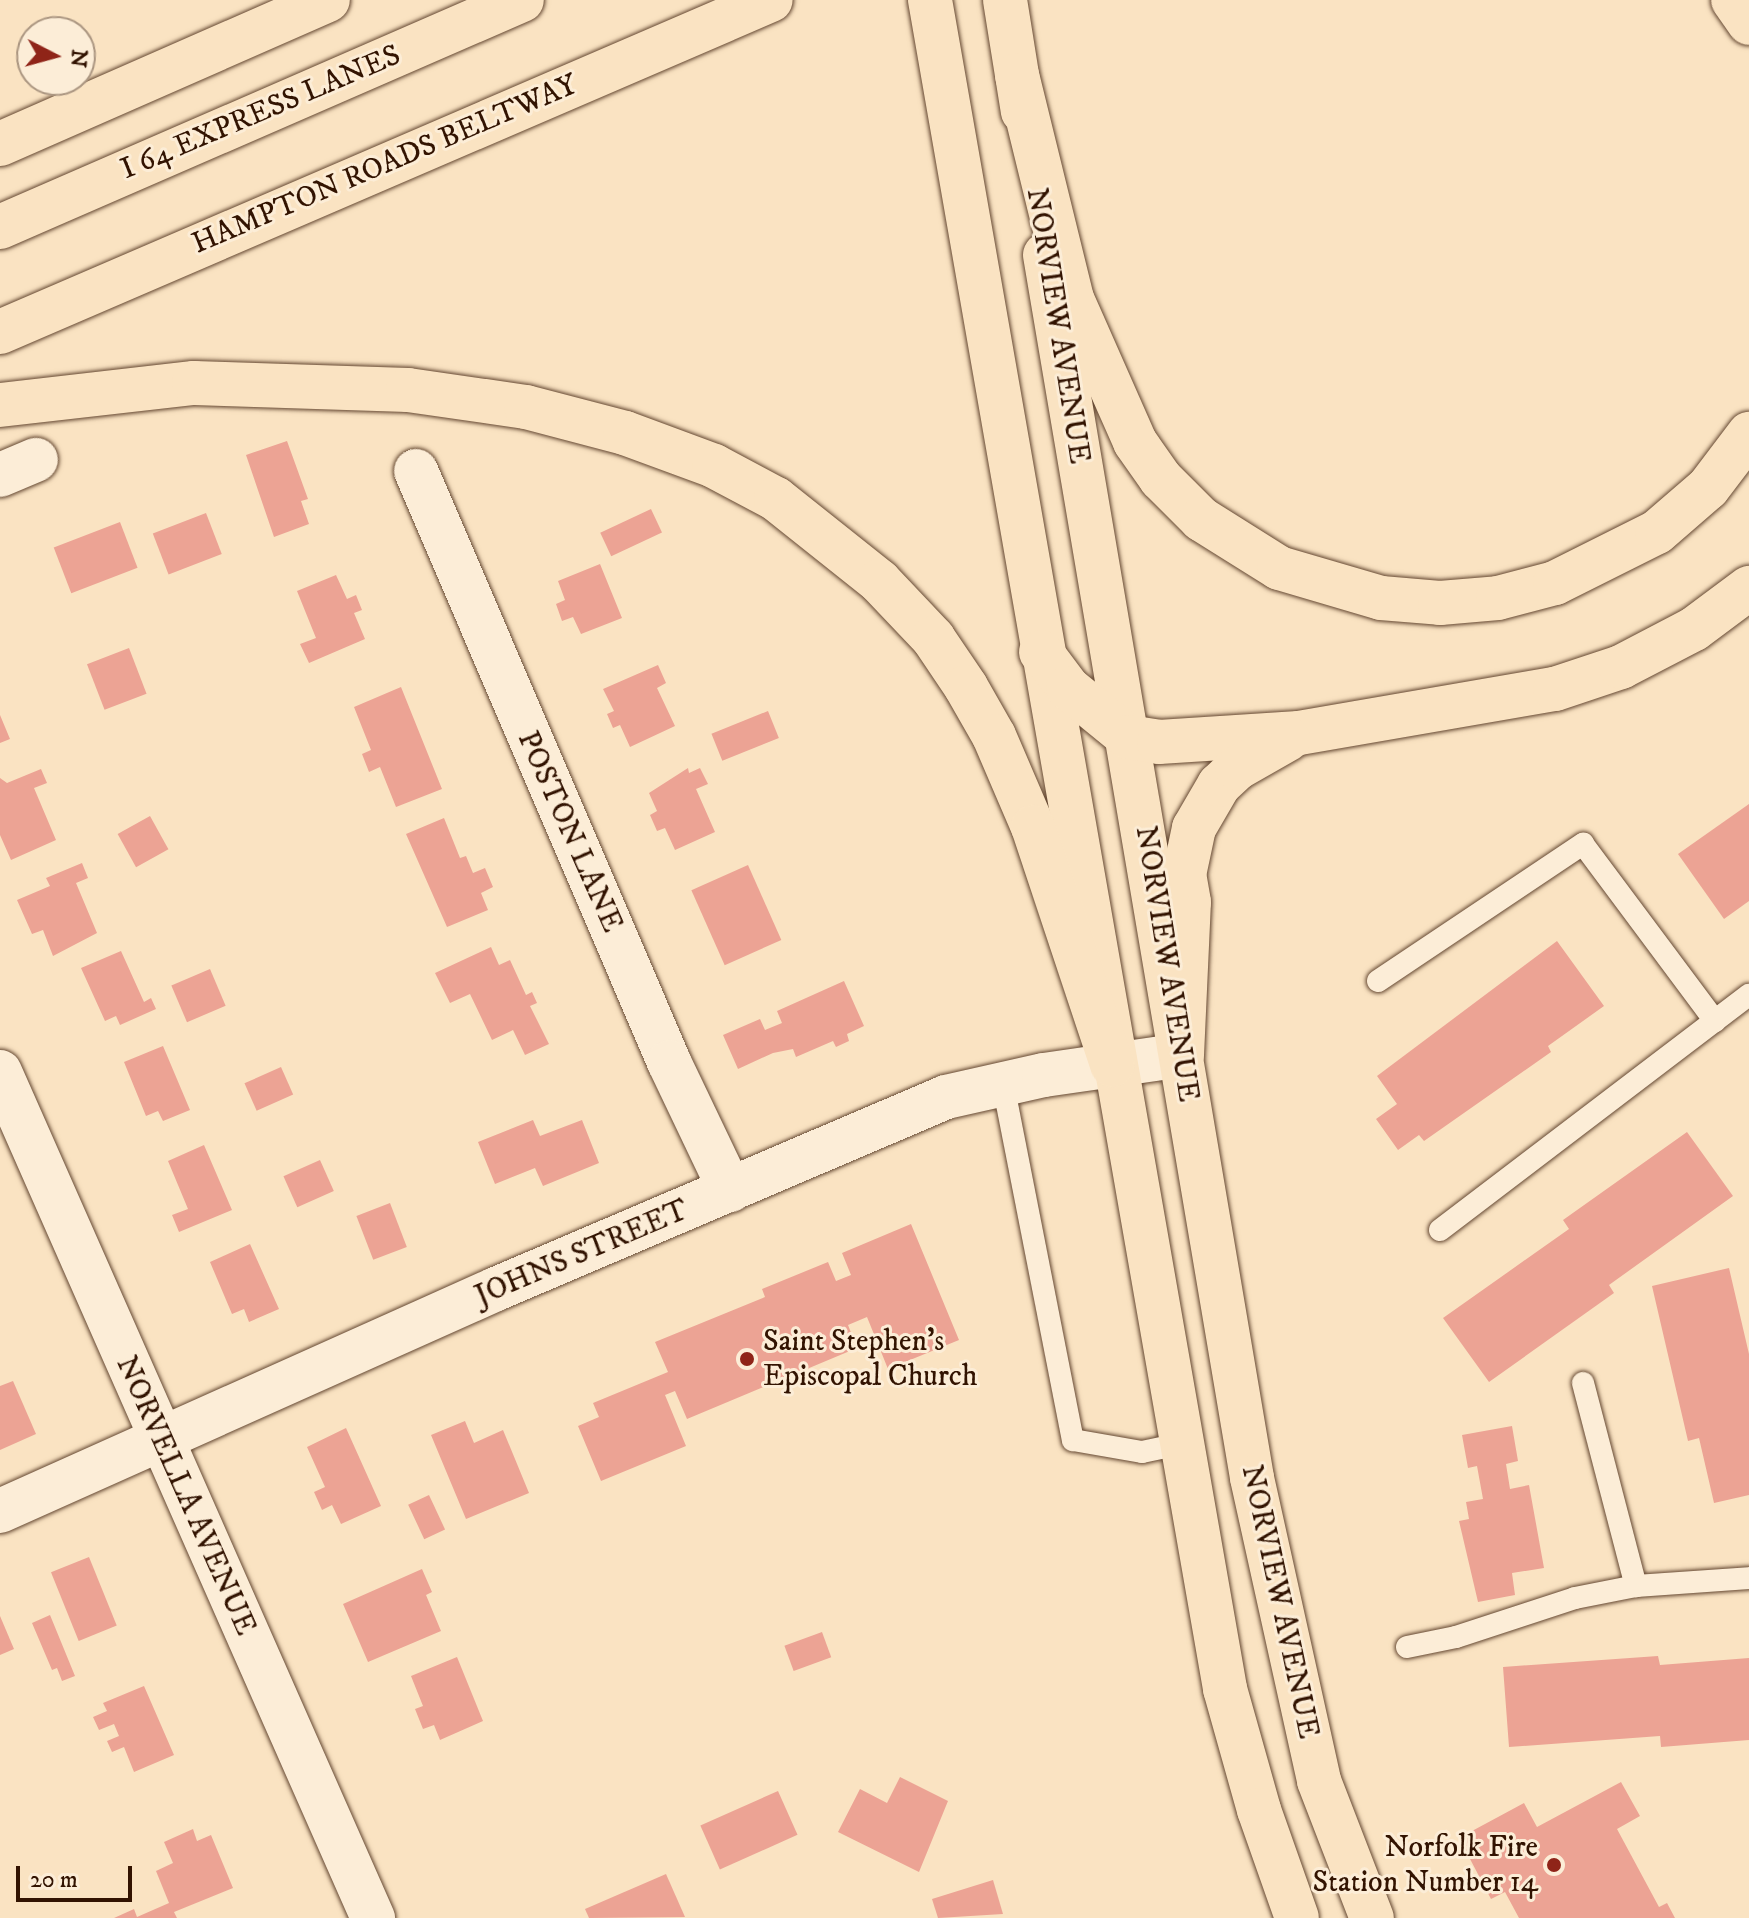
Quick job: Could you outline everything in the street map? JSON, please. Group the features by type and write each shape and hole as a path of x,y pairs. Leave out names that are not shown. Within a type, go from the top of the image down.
{"main road":[{"path":"0,144 328,0"},
{"name":"I 64 EXPRESS LANES","path":"0,227 522,0"},
{"name":"HAMPTON ROADS BELTWAY","path":"0,332 771,0"},
{"path":"930,0 1112,1065 1225,1689 1297,1918"},
{"name":"NORVIEW AVENUE","path":"1005,0 1252,1478 1300,1710 1319,1781 1372,1918"},
{"path":"1733,0 1749,23"},
{"path":"1017,75 1072,299 1135,442 1161,479 1201,519 1279,568 1381,598 1440,603 1498,598 1555,583 1657,532 1708,488 1749,434"},
{"path":"0,405 194,383 408,390 526,407 625,433 714,466 776,499 879,581 933,638 966,687 994,736 1033,827 1112,1065"},
{"path":"1041,652 1068,688 1128,737 1159,742 1299,733 1555,689 1621,667 1694,629 1749,588"},
{"path":"1182,1055 1189,902 1184,875 1194,828 1237,768 1299,733"}],"street":[{"name":"POSTON LANE","path":"416,471 650,1019 730,1190"},
{"name":"JOHNS STREET","path":"0,1511 946,1097 1003,1084 1182,1055"},
{"name":"NORVELLA AVENUE","path":"0,1072 373,1918"}],"lane":[{"path":"1378,981 1583,844 1715,1021"},
{"path":"1440,1230 1749,995"},
{"path":"1003,1084 1073,1440 1142,1452 1181,1444"},
{"path":"1583,1383 1636,1586"},
{"path":"1407,1647 1456,1637 1575,1598 1636,1586 1749,1578"}],"building":[{"path":"287,441 308,499 301,501 309,524 274,537 246,455"},
{"path":"651,509 662,533 611,556 600,533"},
{"path":"206,513 222,554 169,575 153,533"},
{"path":"120,522 138,568 71,593 54,547"},
{"path":"600,564 622,618 581,634 573,617 562,621 556,604 565,600 558,581"},
{"path":"336,575 347,599 356,595 362,610 354,613 365,639 309,663 300,644 316,638 297,591"},
{"path":"129,648 147,694 105,710 87,664"},
{"path":"658,665 666,683 657,688 675,726 630,747 620,725 613,728 607,714 614,711 603,689"},
{"path":"401,687 442,789 396,807 380,767 369,772 362,754 371,750 354,707"},
{"path":"768,711 779,738 722,761 711,734"},
{"path":"0,715 10,739 0,743"},
{"path":"688,768 689,773 700,768 708,784 696,789 715,832 675,850 665,828 657,831 650,815 657,811 649,793"},
{"path":"41,769 47,783 34,788 56,840 11,860 0,835 0,778 7,783"},
{"path":"1749,804 1749,901 1724,919 1678,854"},
{"path":"150,816 168,849 136,867 118,834"},
{"path":"444,818 460,858 466,856 473,873 485,868 493,887 481,893 488,910 447,927 406,834"},
{"path":"82,863 88,878 76,883 97,933 53,956 43,930 32,934 17,900 50,886 46,878"},
{"path":"748,865 781,940 725,965 691,890"},
{"path":"1557,941 1604,1006 1548,1046 1551,1052 1424,1141 1419,1135 1398,1150 1376,1119 1397,1104 1377,1076"},
{"path":"491,947 499,965 510,960 526,995 532,992 537,1003 530,1006 549,1044 525,1055 513,1030 492,1040 470,994 450,1003 435,973"},
{"path":"121,951 144,1002 151,998 156,1009 120,1025 116,1016 105,1021 81,968"},
{"path":"210,969 226,1006 187,1022 171,985"},
{"path":"844,981 864,1026 847,1034 849,1041 836,1047 833,1041 796,1057 793,1049 773,1053 738,1069 723,1035 760,1019 765,1030 782,1023 777,1011"},
{"path":"163,1046 190,1110 163,1121 158,1111 146,1116 124,1062"},
{"path":"281,1067 293,1094 257,1111 244,1083"},
{"path":"533,1120 540,1136 582,1120 599,1163 543,1186 535,1168 495,1184 478,1142"},
{"path":"1687,1132 1733,1196 1609,1285 1614,1293 1489,1382 1443,1318 1569,1229 1563,1220"},
{"path":"204,1145 232,1210 179,1232 172,1215 188,1209 168,1161"},
{"path":"320,1160 334,1191 297,1207 283,1176"},
{"path":"390,1203 407,1247 373,1260 356,1216"},
{"name":"Saint Stephen's Episcopal Church","path":"911,1224 959,1340 888,1369 867,1317 848,1325 857,1348 687,1419 675,1391 665,1395 686,1446 601,1481 578,1426 599,1417 593,1403 668,1372 655,1342 765,1297 762,1289 828,1262 836,1281 851,1275 842,1253"},
{"path":"250,1244 279,1309 249,1322 244,1309 232,1314 210,1262"},
{"path":"1729,1268 1749,1354 1749,1495 1714,1503 1699,1438 1688,1441 1652,1286"},
{"path":"13,1381 36,1434 0,1450 0,1386"},
{"path":"465,1421 474,1443 503,1430 529,1493 466,1519 431,1435"},
{"path":"1512,1426 1518,1461 1506,1464 1510,1489 1529,1485 1544,1568 1512,1573 1515,1595 1478,1602 1459,1521 1469,1519 1466,1502 1483,1499 1477,1466 1468,1468 1462,1435"},
{"path":"346,1428 381,1506 341,1524 332,1505 322,1510 314,1492 325,1487 307,1447"},
{"path":"429,1495 445,1529 424,1539 408,1505"},
{"path":"89,1557 117,1626 79,1641 51,1572"},
{"path":"422,1569 432,1592 426,1595 441,1631 368,1662 343,1604"},
{"path":"50,1615 75,1676 62,1681 57,1668 52,1670 32,1623"},
{"path":"0,1616 14,1649 0,1655"},
{"path":"822,1632 831,1657 794,1671 784,1646"},
{"path":"1658,1656 1660,1665 1749,1658 1749,1740 1661,1747 1660,1736 1509,1747 1503,1667"},
{"path":"457,1657 483,1721 440,1740 434,1725 423,1729 415,1709 423,1706 411,1676"},
{"path":"144,1686 174,1755 134,1772 124,1747 112,1752 107,1741 119,1736 114,1724 99,1730 93,1717 107,1711 103,1703"},
{"path":"900,1777 948,1801 919,1872 838,1832 860,1789 887,1803"},
{"name":"Norfolk Fire Station Number 14","path":"1621,1782 1640,1816 1617,1829 1659,1907 1667,1903 1675,1918 1519,1918 1505,1892 1491,1899 1459,1838 1524,1803 1537,1827"},
{"path":"778,1791 798,1835 720,1869 700,1826"},
{"path":"193,1829 197,1841 211,1835 233,1888 174,1912 177,1918 114,1918 134,1909 137,1917 169,1903 156,1871 173,1863 164,1842"},
{"path":"666,1874 685,1917 589,1918 585,1909"},
{"path":"993,1880 1003,1914 938,1918 932,1899"}],"place":[{"name":"Saint Stephen's Episcopal Church","path":"747,1359"},
{"name":"Norfolk Fire Station Number 14","path":"1554,1865"}]}
